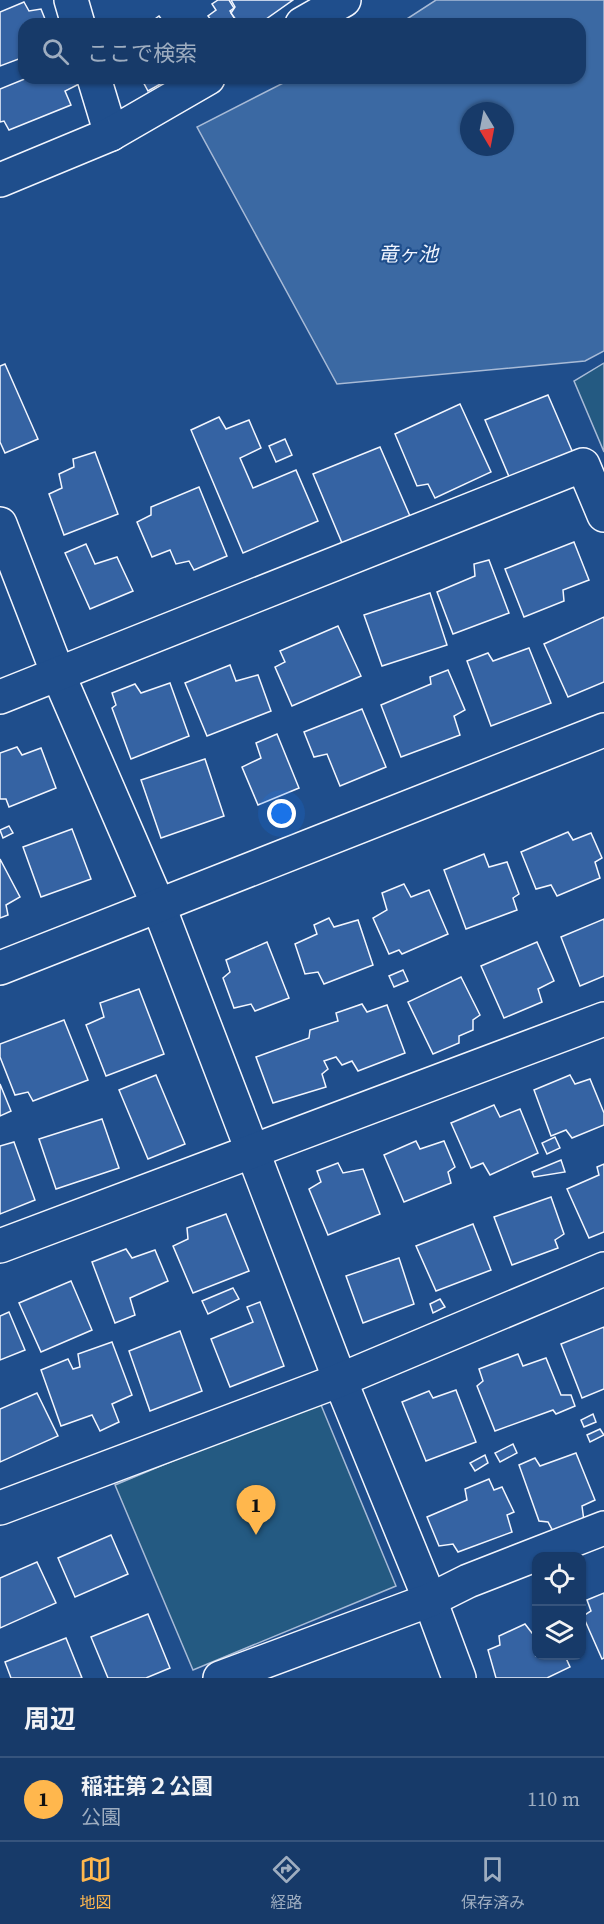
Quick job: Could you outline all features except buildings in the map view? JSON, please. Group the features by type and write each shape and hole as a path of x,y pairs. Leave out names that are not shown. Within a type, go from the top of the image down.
{"street":[{"path":"71,0 76,18"},
{"path":"312,18 344,0"},
{"path":"96,84 111,134"},
{"path":"0,180 111,134 198,84"},
{"path":"0,697 583,465 604,515"},
{"path":"0,524 58,674 159,906 340,1380 430,1600 459,1678"},
{"path":"0,968 604,730"},
{"path":"0,1246 604,1019"},
{"path":"0,1508 340,1380 604,1269"},
{"path":"220,1678 430,1600 468,1581 604,1528"}],"shaded area":[{"path":"604,363 604,452 574,381"},
{"path":"319,1400 396,1586 193,1670 115,1485"}],"water":[{"name":"竜ヶ池","path":"436,0 604,0 604,351 585,361 337,384 197,127 281,84 586,84 586,18 408,18"}],"place":[{"name":"稲荘第２公園","path":"256,1535"}]}
